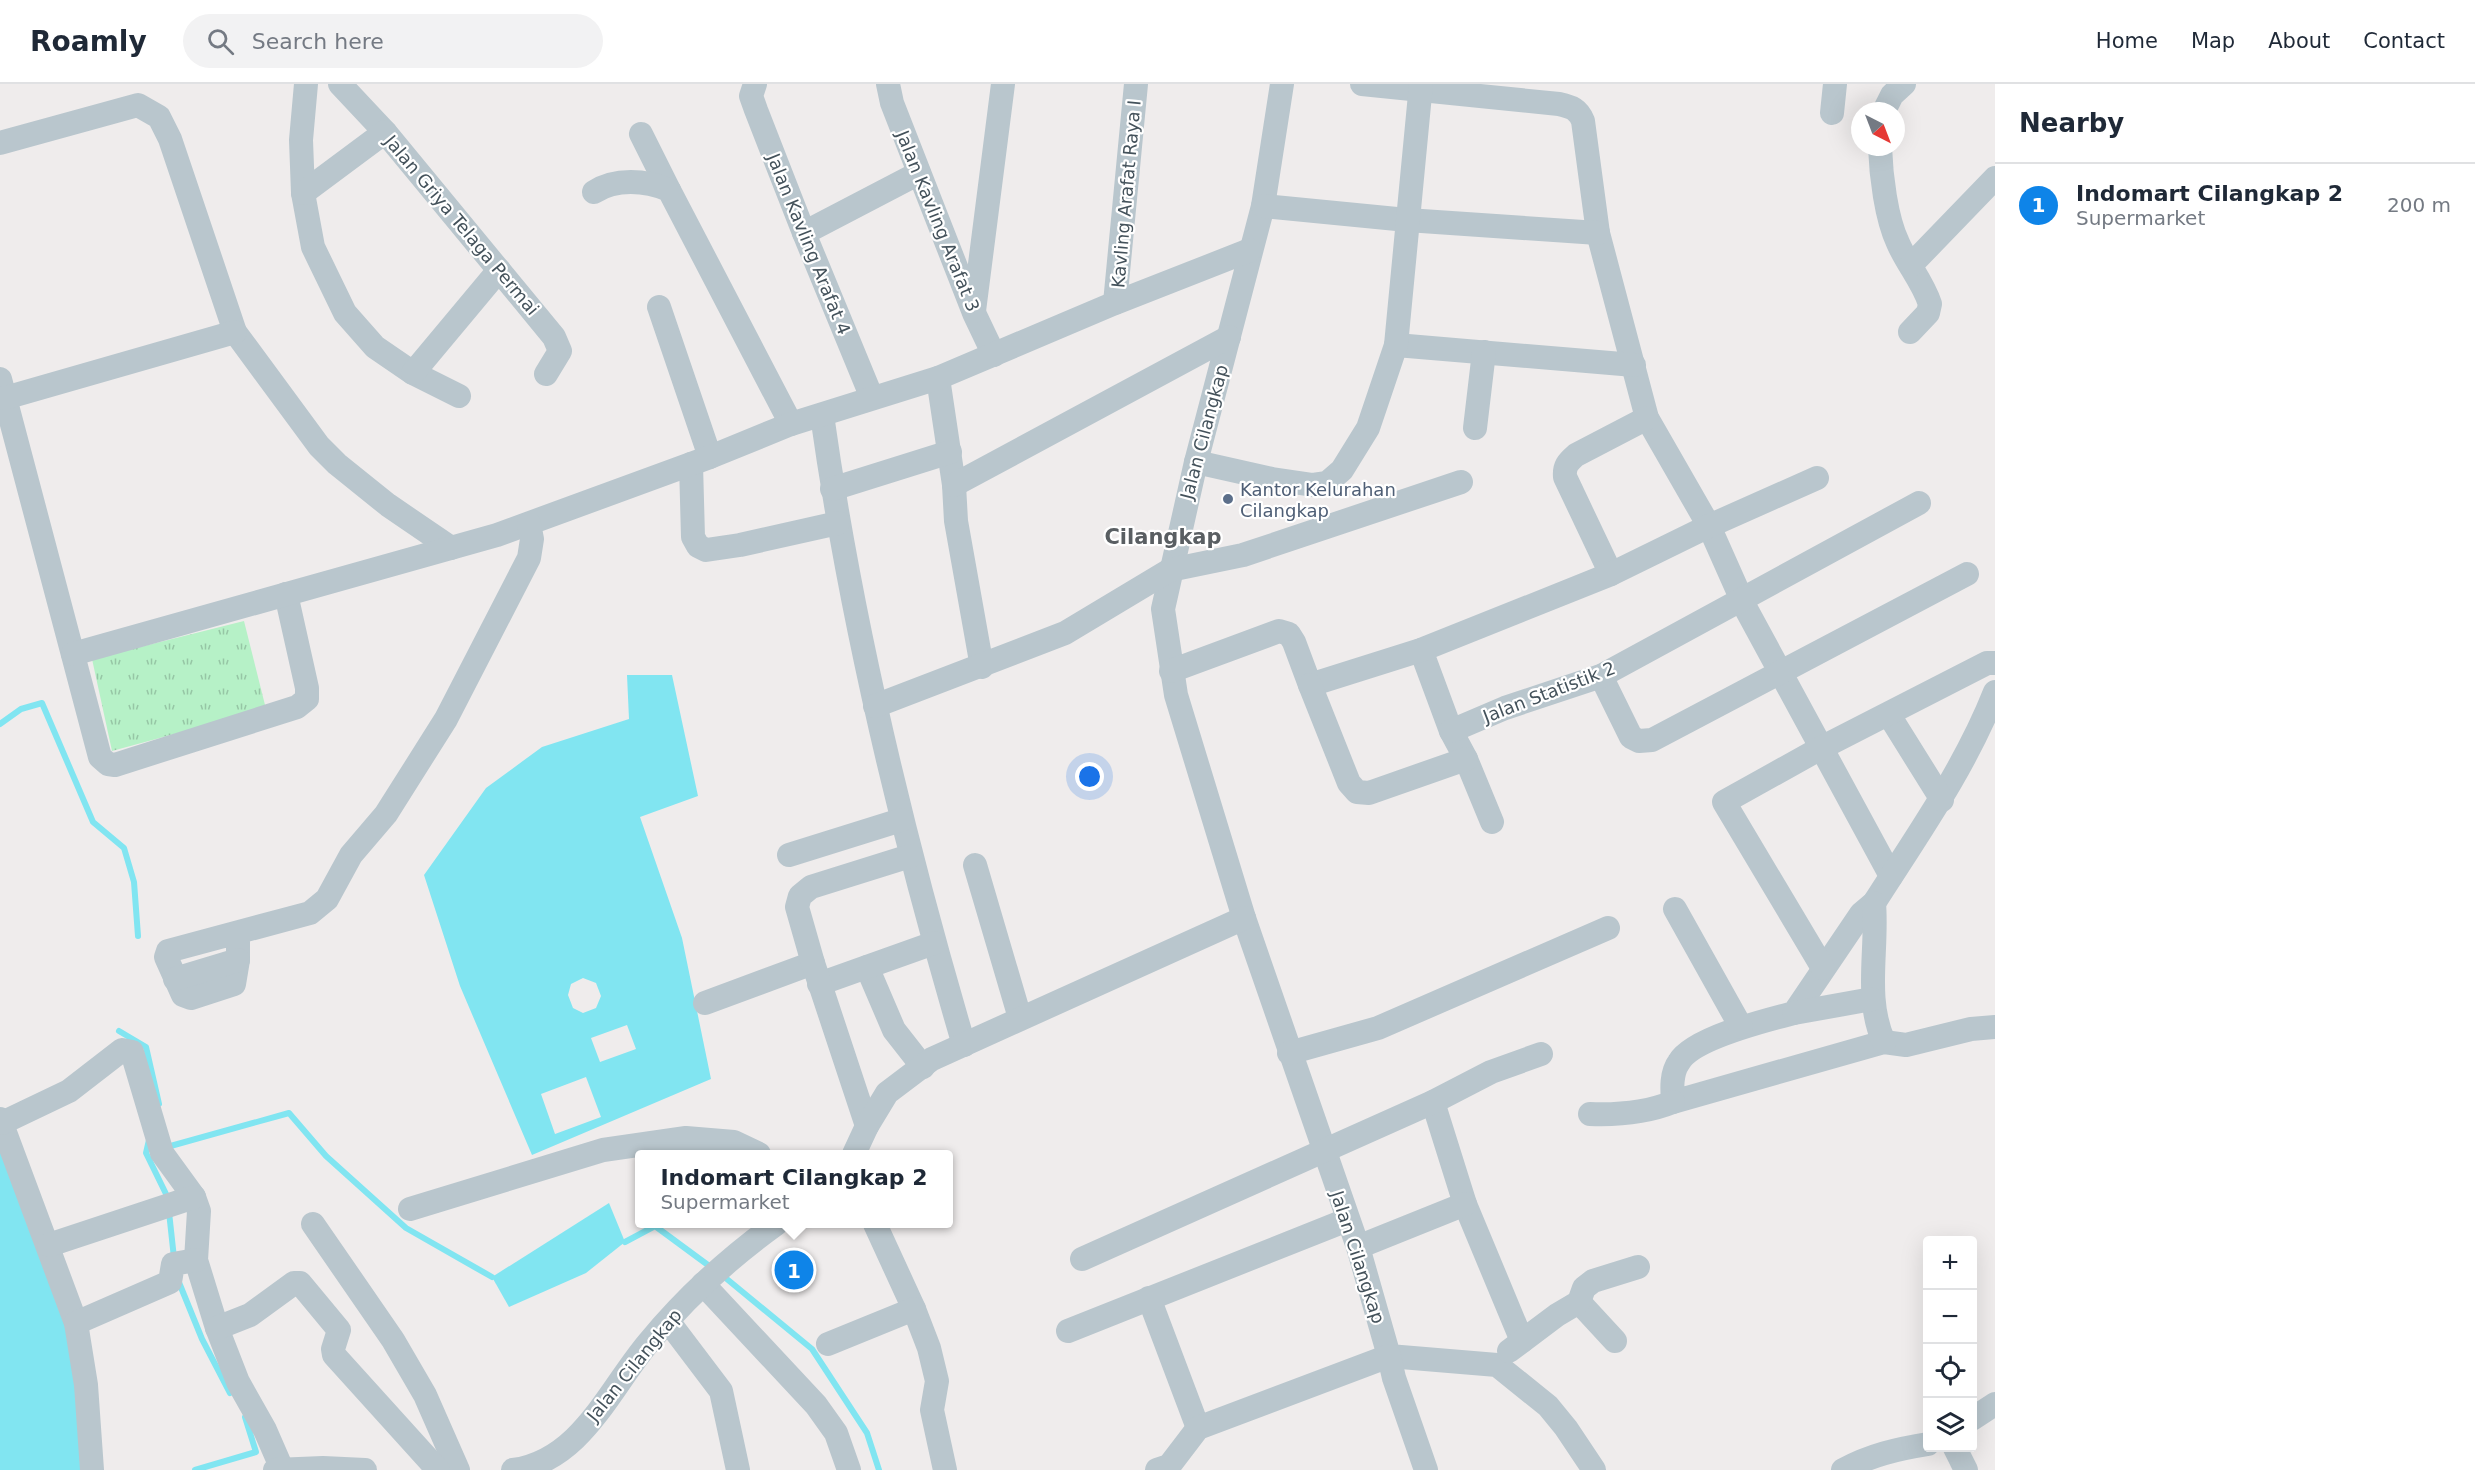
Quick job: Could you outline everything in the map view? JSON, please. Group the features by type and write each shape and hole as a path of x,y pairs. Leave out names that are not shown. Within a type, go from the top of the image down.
{"street":[{"path":"306,84 301,140 303,193 313,248 345,313 375,346 413,372 459,396"},
{"name":"Jalan Griya Telaga Permai","path":"340,84 385,132 554,337 560,351 546,374"},
{"name":"Jalan Kavling Arafat 3","path":"888,84 892,103 974,313 994,355"},
{"path":"974,313 1003,84"},
{"name":"Kavling Arafat Raya I","path":"1115,303 1136,84"},
{"name":"Jalan Cilangkap","path":"1282,84 1263,206 1196,462 1163,609 1176,695 1244,918 1358,1247 1394,1378 1426,1470"},
{"path":"1362,84 1421,87 1559,104 1574,107 1579,113 1583,121 1598,233 1647,418 1709,526 1741,598 1891,876"},
{"path":"1832,113 1835,84"},
{"path":"1888,102 1892,95 1904,84"},
{"name":"Jalan Kavling Arafat 4","path":"754,86 751,96 872,399"},
{"path":"1196,462 1272,479 1313,485 1327,483 1342,470 1368,428 1396,345 1421,87"},
{"path":"0,143 138,105 159,117 170,139 235,332 294,416 331,458 388,505 451,548"},
{"path":"303,193 385,132"},
{"path":"641,134 791,424"},
{"path":"1881,156 1890,217 1897,243 1911,265 1930,304 1928,313 1910,332"},
{"path":"804,233 919,172"},
{"path":"1911,265 1995,178"},
{"path":"594,192 602,187 629,183 656,185 669,190"},
{"path":"1263,206 1407,220 1598,233"},
{"path":"73,654 529,524 701,461 791,424 938,378 1115,303 1250,250"},
{"path":"413,372 499,270"},
{"path":"659,307 701,461 693,537 698,546 706,550 740,545 838,524"},
{"path":"235,332 2,389 100,757 108,764 115,765 297,707 307,699 307,688 286,594"},
{"path":"954,485 1229,337"},
{"path":"1396,345 1634,365"},
{"path":"1475,428 1484,352"},
{"path":"938,378 950,452 956,521 982,667"},
{"path":"822,415 838,524 875,706 910,856 964,1045"},
{"path":"1611,573 1565,477 1565,469 1567,463 1576,454 1647,418"},
{"path":"832,489 950,452"},
{"path":"1310,685 1421,650 1611,573 1817,477"},
{"path":"875,706 982,667 1065,633 1170,570 1243,555 1461,482"},
{"name":"Jalan Statistik 2","path":"1450,730 1515,704 1601,676 1919,503"},
{"path":"237,933 238,960 235,980 230,987 191,998 183,994 166,957 168,951 310,913 327,899 351,855 386,814 446,719 529,558 532,539 529,524"},
{"path":"1601,676 1631,737 1639,741 1652,740 1967,574"},
{"path":"1171,671 1279,631 1289,634 1294,642 1349,783 1357,792 1368,793 1466,759"},
{"path":"1421,650 1450,730 1466,759 1492,822"},
{"path":"1823,968 1724,802 1821,748 1987,663 1995,663"},
{"path":"1794,1013 1861,914 1874,903 1942,800 1983,723 1995,692"},
{"path":"1889,715 1942,800"},
{"path":"789,855 901,820"},
{"path":"867,1126 816,973 797,907 800,896 811,887 910,856"},
{"path":"975,866 1020,1018"},
{"path":"1874,903 1872,999 1875,1020 1884,1042"},
{"path":"1675,909 1741,1027"},
{"path":"856,1150 867,1126 887,1093 932,1059 1244,918"},
{"path":"1289,1053 1378,1028 1608,928"},
{"path":"705,1003 816,973 867,967 934,943"},
{"path":"867,967 894,1030 923,1067"},
{"path":"1673,1102 1673,1080 1680,1059 1695,1048 1741,1027 1794,1013 1872,999"},
{"path":"1590,1114 1641,1112 1884,1042 1906,1045 1971,1029 1995,1027"},
{"path":"92,1470 86,1385 76,1323 49,1245 1,1121 69,1091 122,1050 129,1050 134,1055 151,1120 178,1201"},
{"path":"1082,1259 1433,1102 1491,1072 1542,1054"},
{"path":"1433,1102 1465,1204 1522,1341"},
{"path":"410,1209 603,1150 686,1138 734,1142 749,1150"},
{"path":"49,1245 178,1201 199,1211 185,1261 217,1328 238,1382 265,1430 279,1469 365,1470"},
{"path":"1358,1247 1465,1204"},
{"path":"1068,1331 1347,1220"},
{"path":"313,1224 404,1358 425,1395 458,1470"},
{"name":"Jalan Cilangkap","path":"513,1470 528,1468 551,1459 570,1444 593,1418 648,1343 668,1321 712,1275 771,1228"},
{"path":"877,1228 914,1308 929,1348 937,1381 932,1410 945,1470"},
{"path":"76,1323 170,1282 172,1267 185,1261"},
{"path":"1497,1365 1504,1355 1557,1314 1579,1302 1584,1288 1593,1281 1638,1267"},
{"path":"712,1275 836,1432 849,1470"},
{"path":"217,1328 250,1315 294,1283 300,1283 339,1330 333,1349 334,1355 438,1470"},
{"path":"1149,1298 1198,1428"},
{"path":"1579,1302 1615,1341"},
{"path":"828,1344 914,1308"},
{"path":"668,1321 721,1391 738,1470"},
{"path":"1166,1469 1198,1428 1389,1356 1497,1365 1548,1406 1594,1470"},
{"path":"1977,1416 1995,1404"},
{"path":"1843,1470 1867,1457 1893,1449 1923,1445"},
{"path":"1957,1452 1966,1470"}],"green space":[{"path":"244,621 266,709 112,751 92,659"}],"water":[{"path":"627,675 672,675 698,796 640,817 682,938 711,1079 532,1155 460,986 424,875 486,788 542,747 629,719","holes":["583,978 596,983 601,996 596,1008 583,1013 573,1008 568,995 571,984","627,1025 636,1049 600,1062 591,1038","586,1077 601,1117 555,1134 541,1094"]},
{"path":"0,1148 78,1359 89,1470 0,1470"},
{"path":"609,1203 625,1242 586,1273 509,1307 492,1277"}],"waterway":[{"path":"0,724 21,709 42,703 93,822 124,848 134,882 138,936"},
{"path":"119,1031 146,1047 159,1104"},
{"path":"167,1147 289,1113 326,1156 406,1228 492,1277"},
{"path":"149,1140 146,1153 168,1198"},
{"path":"169,1212 174,1258"},
{"path":"625,1242 651,1228"},
{"path":"658,1228 712,1268"},
{"path":"722,1275 812,1349 867,1433 879,1470"},
{"path":"178,1280 202,1339 230,1393"},
{"path":"195,1470 256,1452 245,1417"}],"place":[{"name":"Kantor Kelurahan Cilangkap","path":"1228,499"},
{"name":"Indomart Cilangkap 2","path":"794,1270"}],"district":[{"name":"Cilangkap","path":"1163,537"}]}
